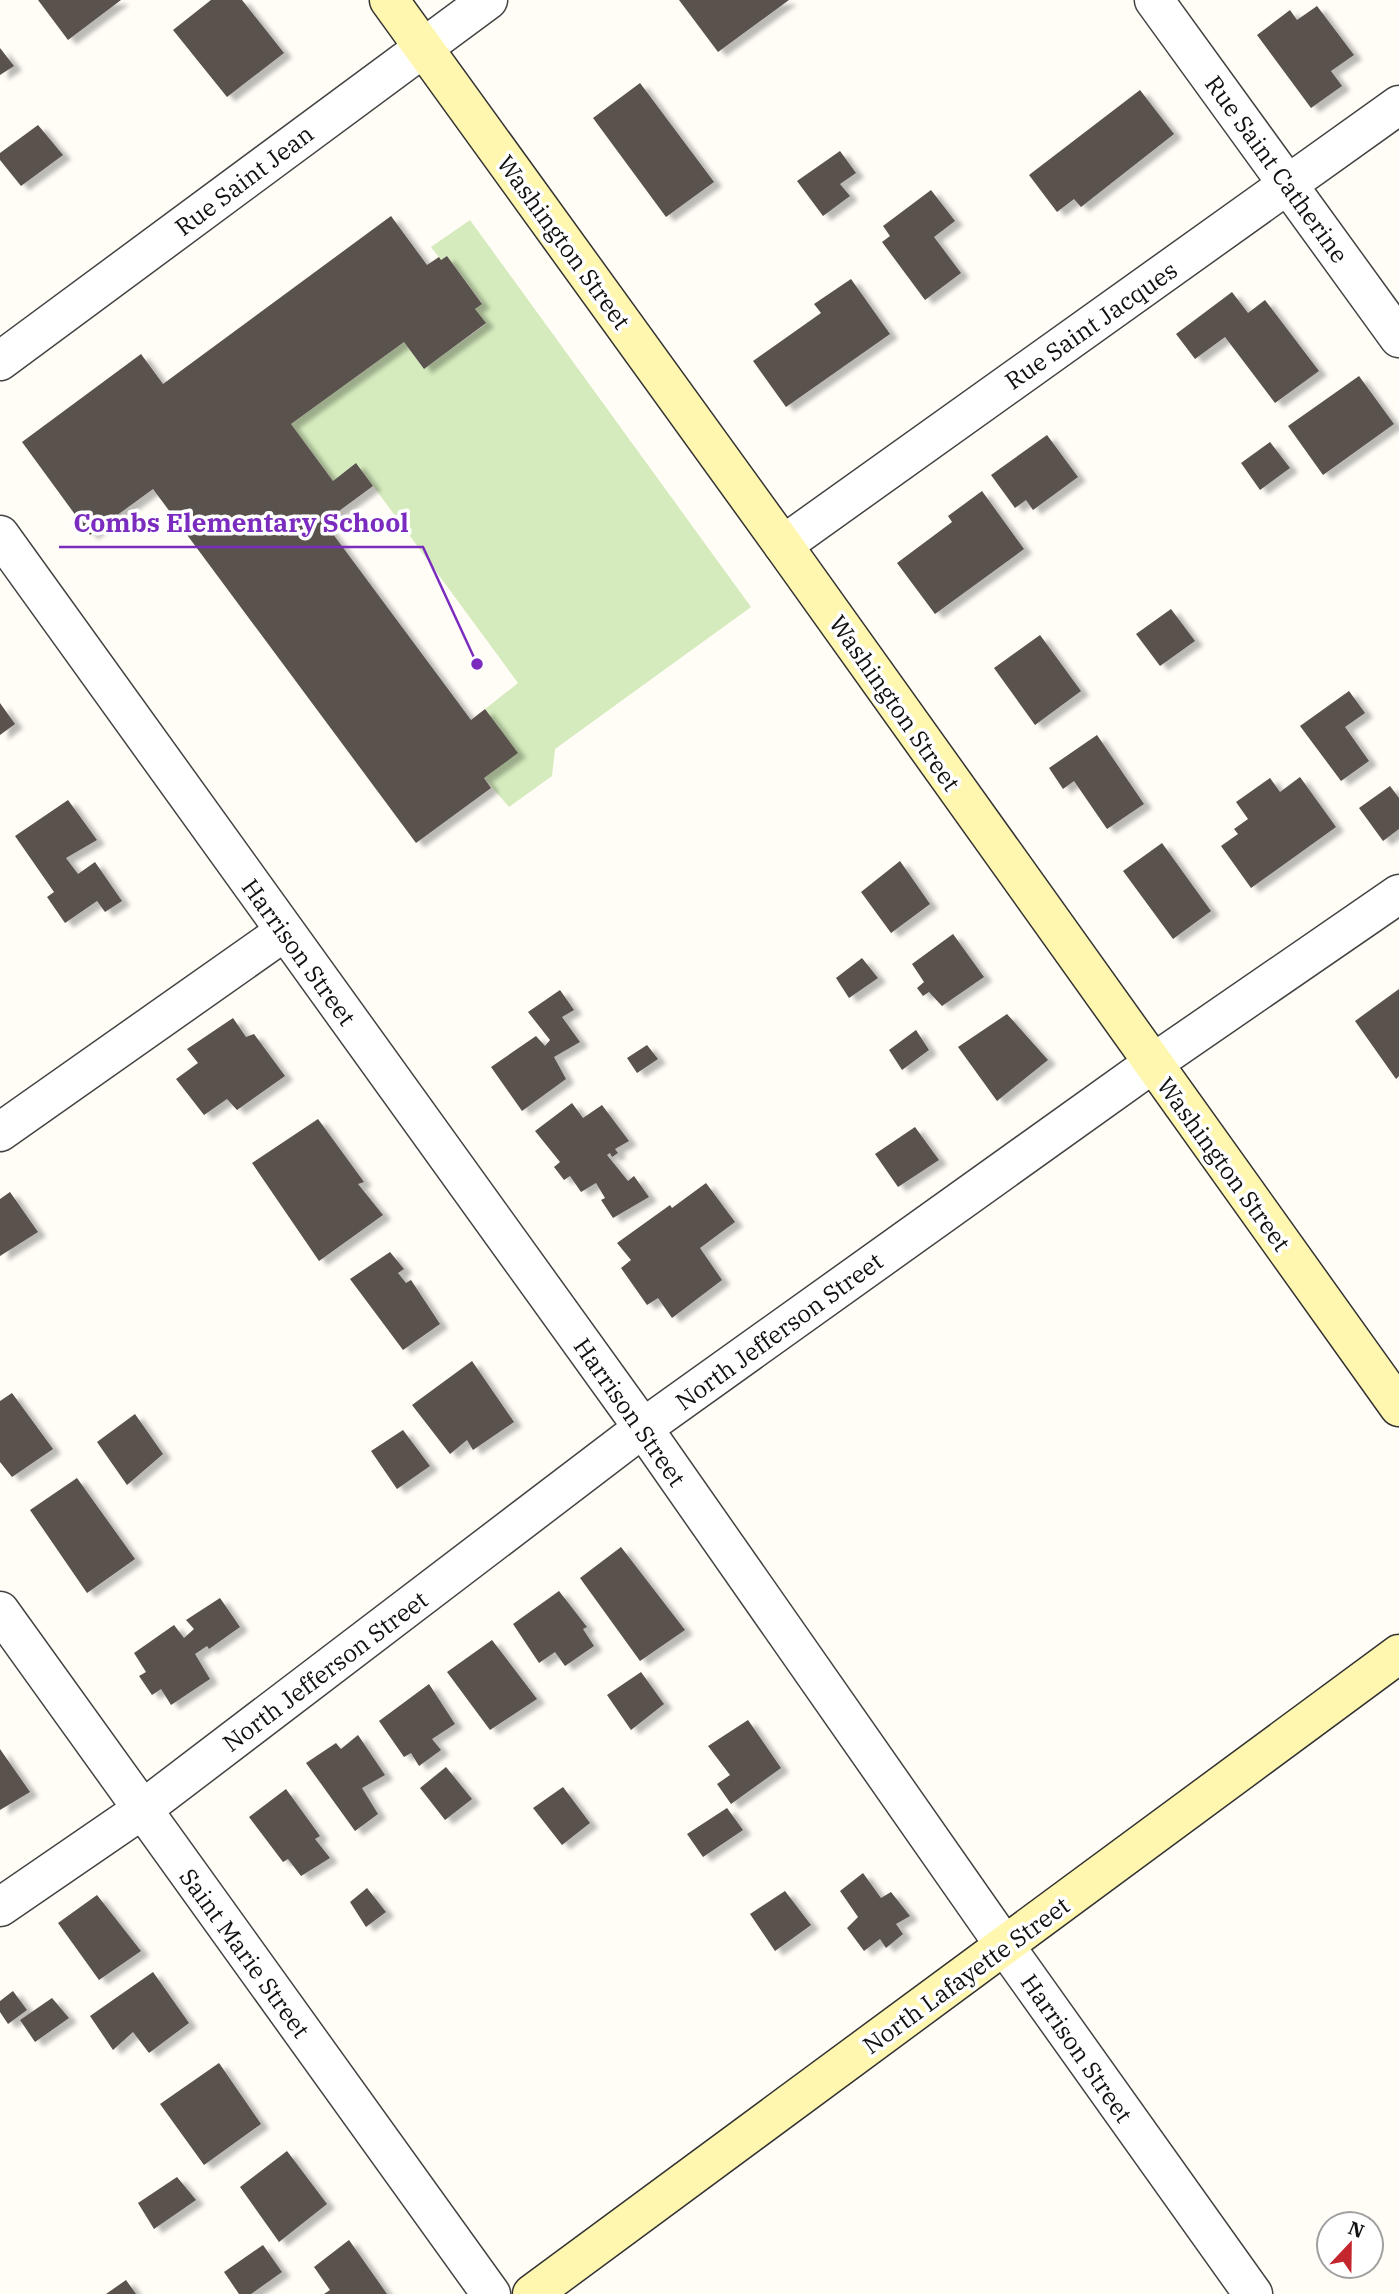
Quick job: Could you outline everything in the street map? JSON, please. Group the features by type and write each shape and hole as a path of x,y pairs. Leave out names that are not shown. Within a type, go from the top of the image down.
{"main road":[{"name":"Washington Street","path":"389,0 1399,1407"},
{"name":"North Lafayette Street","path":"532,2294 1399,1654"}],"street":[{"name":"Rue Saint Jean","path":"0,361 488,0"},
{"name":"Rue Saint Catherine","path":"1154,0 1399,338"},
{"name":"Rue Saint Jacques","path":"782,545 1399,105"},
{"name":"Harrison Street","path":"0,535 643,1428 1005,1947 1253,2294"},
{"name":"North Jefferson Street","path":"0,1907 142,1809 643,1428 1152,1064 1399,894"},
{"path":"0,1132 284,932"},
{"name":"Saint Marie Street","path":"0,1611 491,2294"}],"green space":[{"path":"470,220 751,607 555,749 552,776 509,807 484,778 517,753 485,709 518,683 357,464 333,481 291,424 404,342 424,369 486,324 475,309 482,303 447,256 441,260 431,247"}],"building":[{"path":"38,0 121,0 68,40"},
{"path":"211,0 242,0 284,53 227,97 173,30"},
{"path":"679,0 789,0 718,52"},
{"path":"1317,6 1354,55 1331,71 1342,86 1311,108 1257,35 1290,10 1297,20"},
{"path":"0,48 14,66 0,75"},
{"path":"640,83 714,182 666,217 593,118"},
{"path":"1140,90 1174,134 1081,207 1074,199 1057,212 1029,175"},
{"path":"38,125 63,155 21,186 0,160 0,153"},
{"path":"840,151 856,173 840,184 850,196 823,216 797,181"},
{"path":"931,190 955,221 934,237 961,273 925,300 882,242 890,236 883,226"},
{"path":"391,216 427,265 439,257 441,260 447,256 482,304 475,309 486,323 424,369 404,342 291,424 333,481 356,463 373,486 324,522 471,720 485,709 518,753 484,778 491,788 416,843 153,489 90,535 22,442 141,354 163,384"},
{"path":"851,279 890,334 786,407 753,361 821,313 814,304"},
{"path":"1232,292 1248,313 1265,300 1319,371 1275,403 1225,337 1195,359 1176,334"},
{"path":"1359,376 1394,424 1323,475 1288,426"},
{"path":"1047,435 1078,477 1033,510 1026,500 1015,508 991,475"},
{"path":"1270,442 1290,468 1260,490 1241,463"},
{"path":"982,491 1024,549 935,614 897,563 952,522 948,516"},
{"path":"1171,609 1195,641 1160,666 1136,634"},
{"path":"1040,635 1081,691 1035,725 994,668"},
{"path":"1349,691 1365,713 1345,727 1369,761 1341,781 1300,726"},
{"path":"0,703 15,724 0,735"},
{"path":"1097,735 1144,804 1107,829 1074,781 1063,789 1049,768"},
{"path":"1300,777 1336,827 1251,888 1221,846 1238,834 1234,829 1248,819 1236,802 1270,778 1280,792"},
{"path":"1390,786 1399,798 1399,829 1383,841 1359,808"},
{"path":"68,800 97,840 66,858 78,874 95,862 122,901 105,912 97,901 65,923 47,897 54,892 15,836"},
{"path":"1162,843 1211,911 1173,939 1123,871"},
{"path":"900,861 930,904 891,933 861,892"},
{"path":"953,934 984,977 942,1006 929,992 923,996 917,988 924,982 912,964"},
{"path":"862,958 878,978 849,998 836,978"},
{"path":"1399,989 1399,1076 1396,1079 1355,1021"},
{"path":"560,990 574,1010 562,1017 580,1042 554,1057 566,1079 522,1111 491,1067 536,1036 545,1046 550,1040 528,1012"},
{"path":"1007,1014 1048,1060 997,1101 958,1047"},
{"path":"233,1018 246,1037 254,1034 285,1076 237,1110 227,1099 204,1115 176,1079 198,1063 187,1049"},
{"path":"916,1030 929,1050 902,1070 889,1050"},
{"path":"647,1045 658,1059 637,1073 627,1058"},
{"path":"572,1103 583,1118 602,1105 629,1141 615,1149 618,1153 612,1157 610,1153 607,1155 628,1181 634,1176 649,1197 613,1218 601,1200 605,1198 596,1183 581,1192 570,1176 564,1180 554,1167 560,1162 535,1131"},
{"path":"318,1119 364,1182 358,1184 383,1215 319,1261 252,1163"},
{"path":"915,1127 939,1160 898,1187 875,1154"},
{"path":"706,1183 735,1222 700,1248 722,1280 672,1318 658,1298 647,1305 621,1268 631,1260 617,1243"},
{"path":"10,1192 38,1232 0,1256 0,1199"},
{"path":"390,1252 404,1269 398,1273 406,1283 411,1280 440,1324 403,1350 350,1279"},
{"path":"472,1361 514,1422 473,1450 467,1440 450,1454 412,1405"},
{"path":"12,1393 53,1449 12,1477 0,1462 0,1401"},
{"path":"135,1414 163,1454 127,1485 97,1442"},
{"path":"403,1430 430,1466 397,1489 371,1451"},
{"path":"77,1478 135,1559 87,1593 30,1510"},
{"path":"621,1547 685,1630 640,1661 580,1578"},
{"path":"559,1591 587,1627 583,1629 594,1646 565,1666 555,1652 539,1663 513,1624"},
{"path":"220,1598 240,1627 209,1649 207,1646 195,1654 210,1679 171,1705 161,1689 152,1695 139,1676 146,1672 134,1653 174,1625 184,1638 194,1629 186,1620"},
{"path":"492,1640 537,1699 490,1730 447,1672"},
{"path":"641,1672 664,1704 631,1730 607,1695"},
{"path":"429,1684 455,1724 432,1739 441,1750 419,1766 411,1753 404,1757 379,1721"},
{"path":"748,1720 781,1768 731,1804 717,1784 730,1775 708,1746"},
{"path":"358,1735 385,1775 362,1788 378,1814 355,1831 306,1763 336,1743 341,1749"},
{"path":"0,1749 30,1792 0,1810"},
{"path":"446,1767 472,1799 445,1820 420,1788"},
{"path":"563,1787 590,1823 562,1845 533,1808"},
{"path":"286,1789 320,1836 315,1839 330,1858 301,1876 288,1859 283,1862 249,1817"},
{"path":"727,1808 743,1830 703,1857 687,1834"},
{"path":"863,1873 881,1898 891,1892 910,1916 896,1924 903,1934 886,1948 880,1939 864,1951 847,1928 858,1917 840,1891"},
{"path":"367,1888 386,1912 366,1927 350,1902"},
{"path":"785,1891 811,1925 775,1951 750,1914"},
{"path":"97,1895 141,1951 99,1980 58,1923"},
{"path":"153,1972 189,2023 149,2053 133,2032 113,2050 90,2016"},
{"path":"13,1991 27,2010 8,2024 0,2012 0,2001"},
{"path":"52,1998 69,2018 35,2042 20,2020"},
{"path":"219,2063 261,2124 204,2165 160,2104"},
{"path":"287,2151 327,2204 279,2242 240,2187"},
{"path":"177,2177 196,2200 154,2229 138,2203"},
{"path":"349,2240 387,2294 324,2294 330,2290 314,2267"},
{"path":"263,2245 282,2272 251,2294 239,2294 224,2272"},
{"path":"126,2280 136,2294 106,2294"}],"place":[{"name":"Combs Elementary School","path":"477,664"}]}
